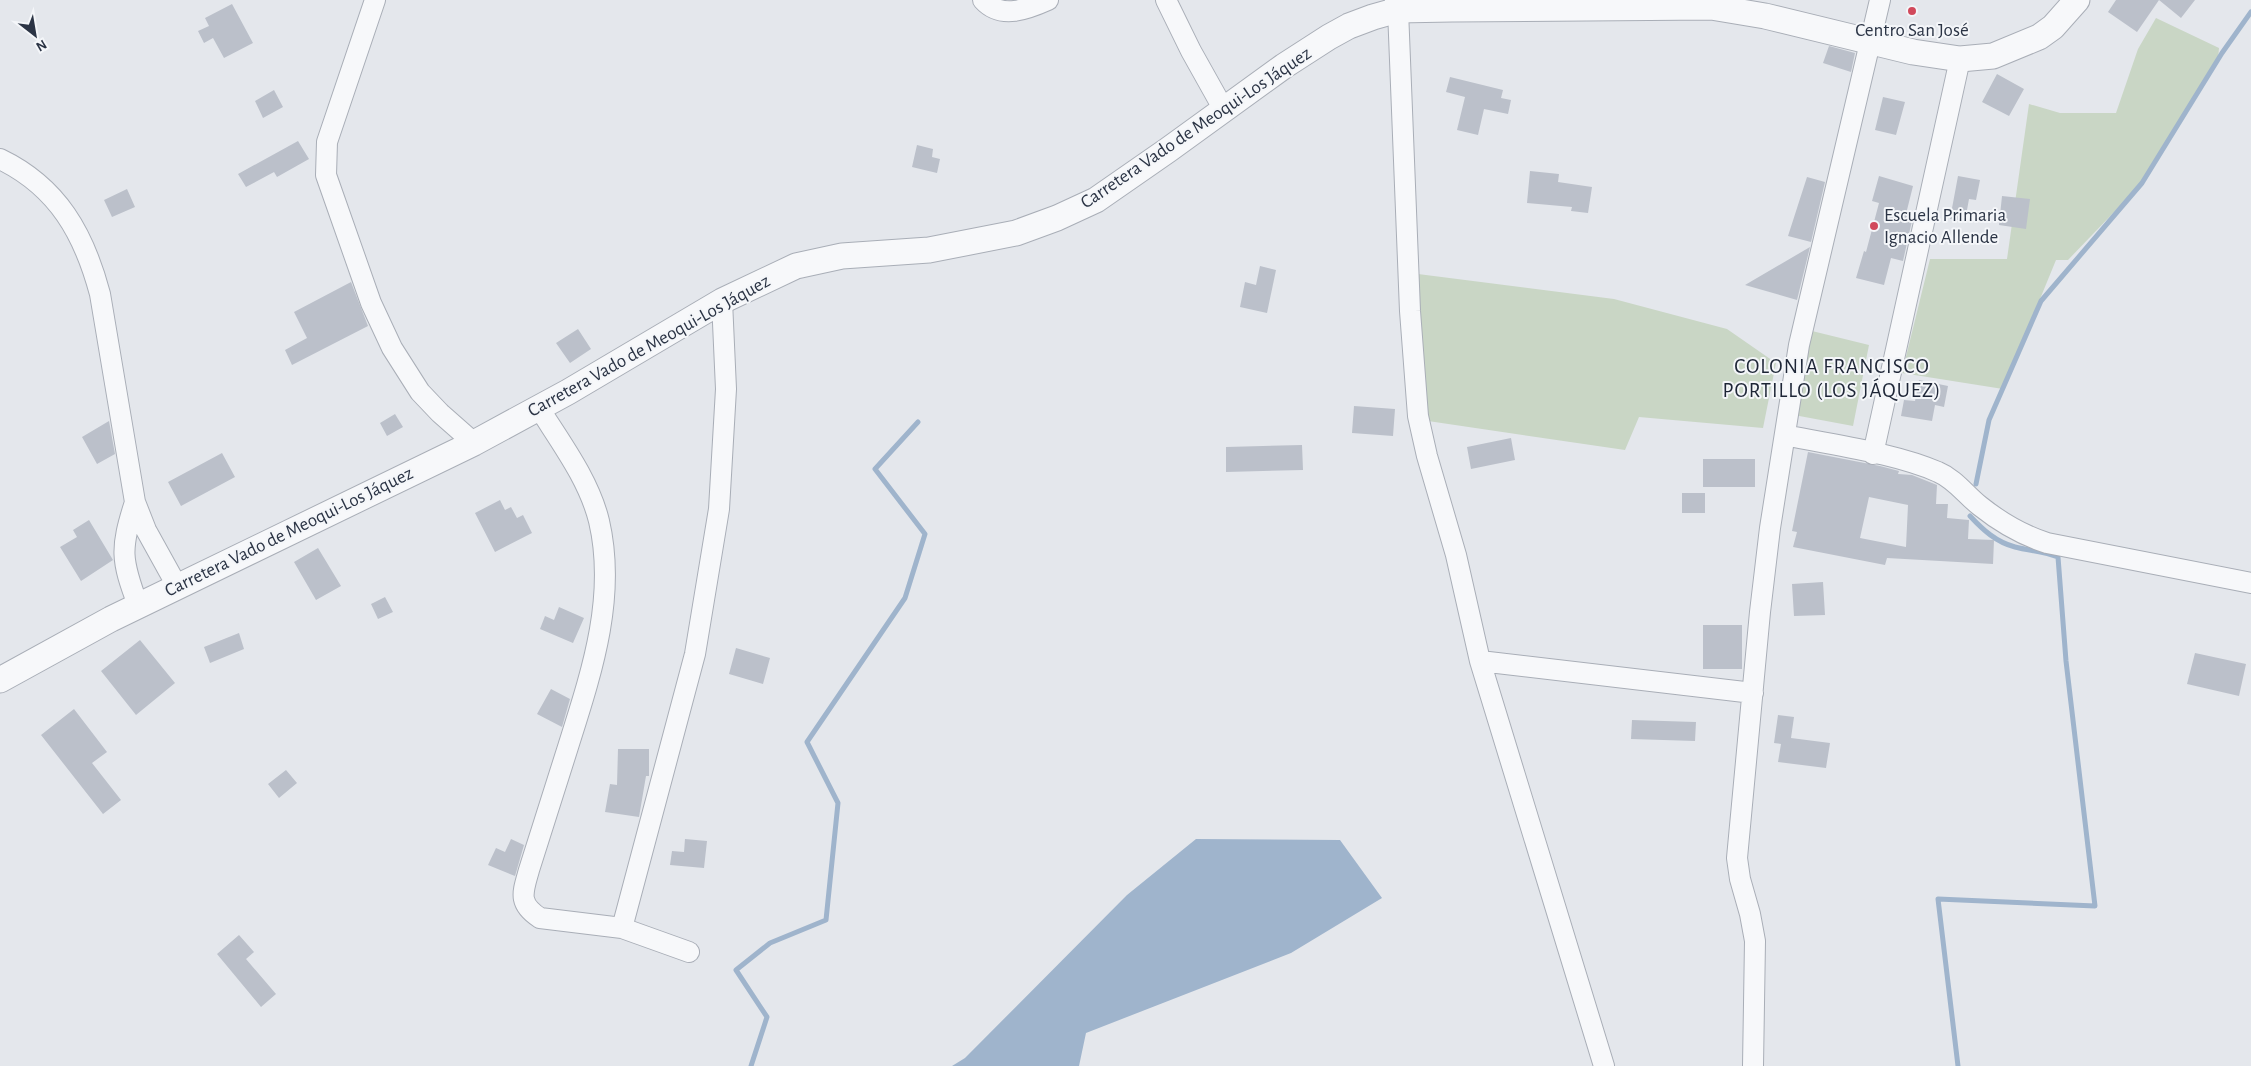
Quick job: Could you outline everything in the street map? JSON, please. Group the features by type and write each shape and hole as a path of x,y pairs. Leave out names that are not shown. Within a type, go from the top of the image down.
{"street":[{"path":"375,0 327,142 326,175 371,303 396,355 420,392 440,413 474,443"},
{"path":"983,0 988,5 1004,12 1026,10 1048,0"},
{"path":"1166,0 1190,51 1224,110"},
{"path":"1753,1066 1755,941 1740,879 1737,858 1770,528 1799,344 1868,42 1880,0"},
{"name":"Carretera Vado de Meoqui-Los Jáquez","path":"0,680 138,605 474,443 628,358 722,301 796,266 842,256 929,250 1016,233 1058,218 1096,200 1284,66 1349,26 1397,5 1711,7 1765,16 1868,42 1960,59 1993,56 2039,37 2053,27 2077,0"},
{"path":"1397,5 1410,301 1418,416 1427,456 1456,555 1480,661 1604,1066"},
{"path":"1873,454 1960,59"},
{"path":"0,159 14,166 42,186 64,210 83,242 93,265 100,294 135,502 146,530 177,586"},
{"path":"622,928 695,654 716,529 726,388 722,301"},
{"path":"539,408 585,486 598,521 605,592 600,638 585,693 525,884 523,891 524,903 529,910 540,918 622,928 689,952"},
{"path":"1785,435 1910,462 1939,472 1952,480 1997,519 2029,537 2047,543 2251,583"},
{"path":"135,502 127,528 124,551 125,571 138,605"},
{"path":"1480,661 1753,693"}],"green space":[{"path":"2156,18 2219,48 2218,59 2142,183 2068,260 2056,260 2003,389 1902,373 1930,259 2007,259 2029,104 2060,113 2116,113 2138,49"},
{"path":"1418,274 1614,299 1727,329 1776,363 1763,428 1639,417 1625,450 1428,421"},
{"path":"1812,331 1869,345 1853,426 1794,415"}],"water":[{"path":"1196,839 1340,840 1382,898 1291,953 1086,1033 1079,1066 952,1066 965,1058 1127,895"}],"building":[{"path":"2116,0 2159,0 2137,32 2108,12"},
{"path":"2159,0 2195,0 2181,18"},
{"path":"232,4 253,43 224,58 213,38 204,43 198,31 209,26 205,18"},
{"path":"1829,46 1855,53 1851,72 1823,63"},
{"path":"1997,74 2024,89 2009,116 1982,102"},
{"path":"1450,77 1503,90 1501,98 1511,100 1508,114 1484,109 1478,135 1457,130 1465,97 1446,92"},
{"path":"274,90 283,107 263,118 255,101"},
{"path":"1883,97 1905,102 1896,135 1875,130"},
{"path":"298,141 309,159 277,177 274,172 246,187 238,174"},
{"path":"917,145 933,149 932,157 940,159 937,173 912,167"},
{"path":"1530,171 1559,174 1558,182 1592,187 1588,213 1571,211 1572,207 1527,203"},
{"path":"1879,176 1913,186 1906,214 1913,216 1903,261 1891,258 1884,285 1856,278 1864,251 1866,252 1879,203 1872,201"},
{"path":"1958,176 1980,180 1976,200 1969,199 1965,221 1950,219"},
{"path":"1807,177 1825,182 1811,242 1788,236"},
{"path":"127,189 135,207 112,217 104,200"},
{"path":"2002,196 2030,199 2026,229 1999,225"},
{"path":"1810,247 1797,300 1745,285"},
{"path":"1260,266 1276,270 1267,313 1240,307 1245,282 1256,285"},
{"path":"351,282 368,326 292,365 285,350 307,338 294,312"},
{"path":"578,329 591,349 570,363 556,343"},
{"path":"1919,380 1948,386 1944,407 1935,405 1932,421 1901,416 1904,400 1915,401"},
{"path":"1354,406 1395,409 1393,436 1352,433"},
{"path":"395,414 403,427 387,436 380,423"},
{"path":"109,421 115,454 97,464 82,437"},
{"path":"1511,438 1515,460 1471,469 1467,447"},
{"path":"1302,445 1303,470 1226,472 1226,447"},
{"path":"1808,452 1880,466 1899,471 1898,474 1912,475 1937,485 1936,504 1948,504 1947,518 1969,520 1968,539 1994,540 1993,564 1887,558 1885,565 1793,547 1797,532 1792,531","holes":["1869,497 1908,505 1906,547 1860,538"]},
{"path":"222,453 235,477 181,506 168,482"},
{"path":"1703,459 1755,459 1755,487 1703,487"},
{"path":"1682,493 1705,493 1705,513 1682,513"},
{"path":"500,500 505,510 511,507 517,518 523,515 532,533 495,552 475,513"},
{"path":"89,520 113,560 81,581 60,547 77,537 73,530"},
{"path":"318,548 341,586 316,600 294,562"},
{"path":"1823,582 1825,615 1794,616 1792,584"},
{"path":"385,597 393,612 378,619 371,604"},
{"path":"559,607 584,618 573,643 540,629 545,616 554,620"},
{"path":"1703,625 1742,625 1742,669 1703,669"},
{"path":"239,633 244,649 210,663 204,647"},
{"path":"140,640 175,683 136,715 101,671"},
{"path":"736,648 770,658 763,684 729,674"},
{"path":"2195,653 2246,664 2239,696 2187,684"},
{"path":"551,689 570,699 562,727 537,714"},
{"path":"74,709 107,752 92,763 121,800 103,814 41,735"},
{"path":"1778,715 1794,717 1791,738 1830,743 1826,768 1778,762 1781,744 1774,743"},
{"path":"1632,720 1696,722 1695,741 1631,739"},
{"path":"618,749 649,749 649,776 646,776 639,817 605,812 610,784 617,785"},
{"path":"286,770 297,783 279,798 268,784"},
{"path":"511,839 524,845 515,876 488,865 496,848 505,852"},
{"path":"685,839 707,841 704,868 670,865 672,851 684,852"},
{"path":"239,935 254,952 246,959 276,994 261,1007 217,954"}],"waterway":[{"path":"1976,484 1989,420 2041,301 2142,183 2222,53 2251,12"},
{"path":"751,1066 767,1017 736,970 770,943 826,920 838,803 807,742 905,598 925,534 875,469 918,422"},
{"path":"1958,1066 1938,899 2095,906 2066,661 2058,557 2002,542 1985,531 1970,516"}],"place":[{"name":"Centro San José","path":"1912,11"},
{"name":"Escuela Primaria Ignacio Allende","path":"1874,226"}],"district":[{"name":"COLONIA FRANCISCO PORTILLO (LOS JÁQUEZ)","path":"1832,378"}]}
